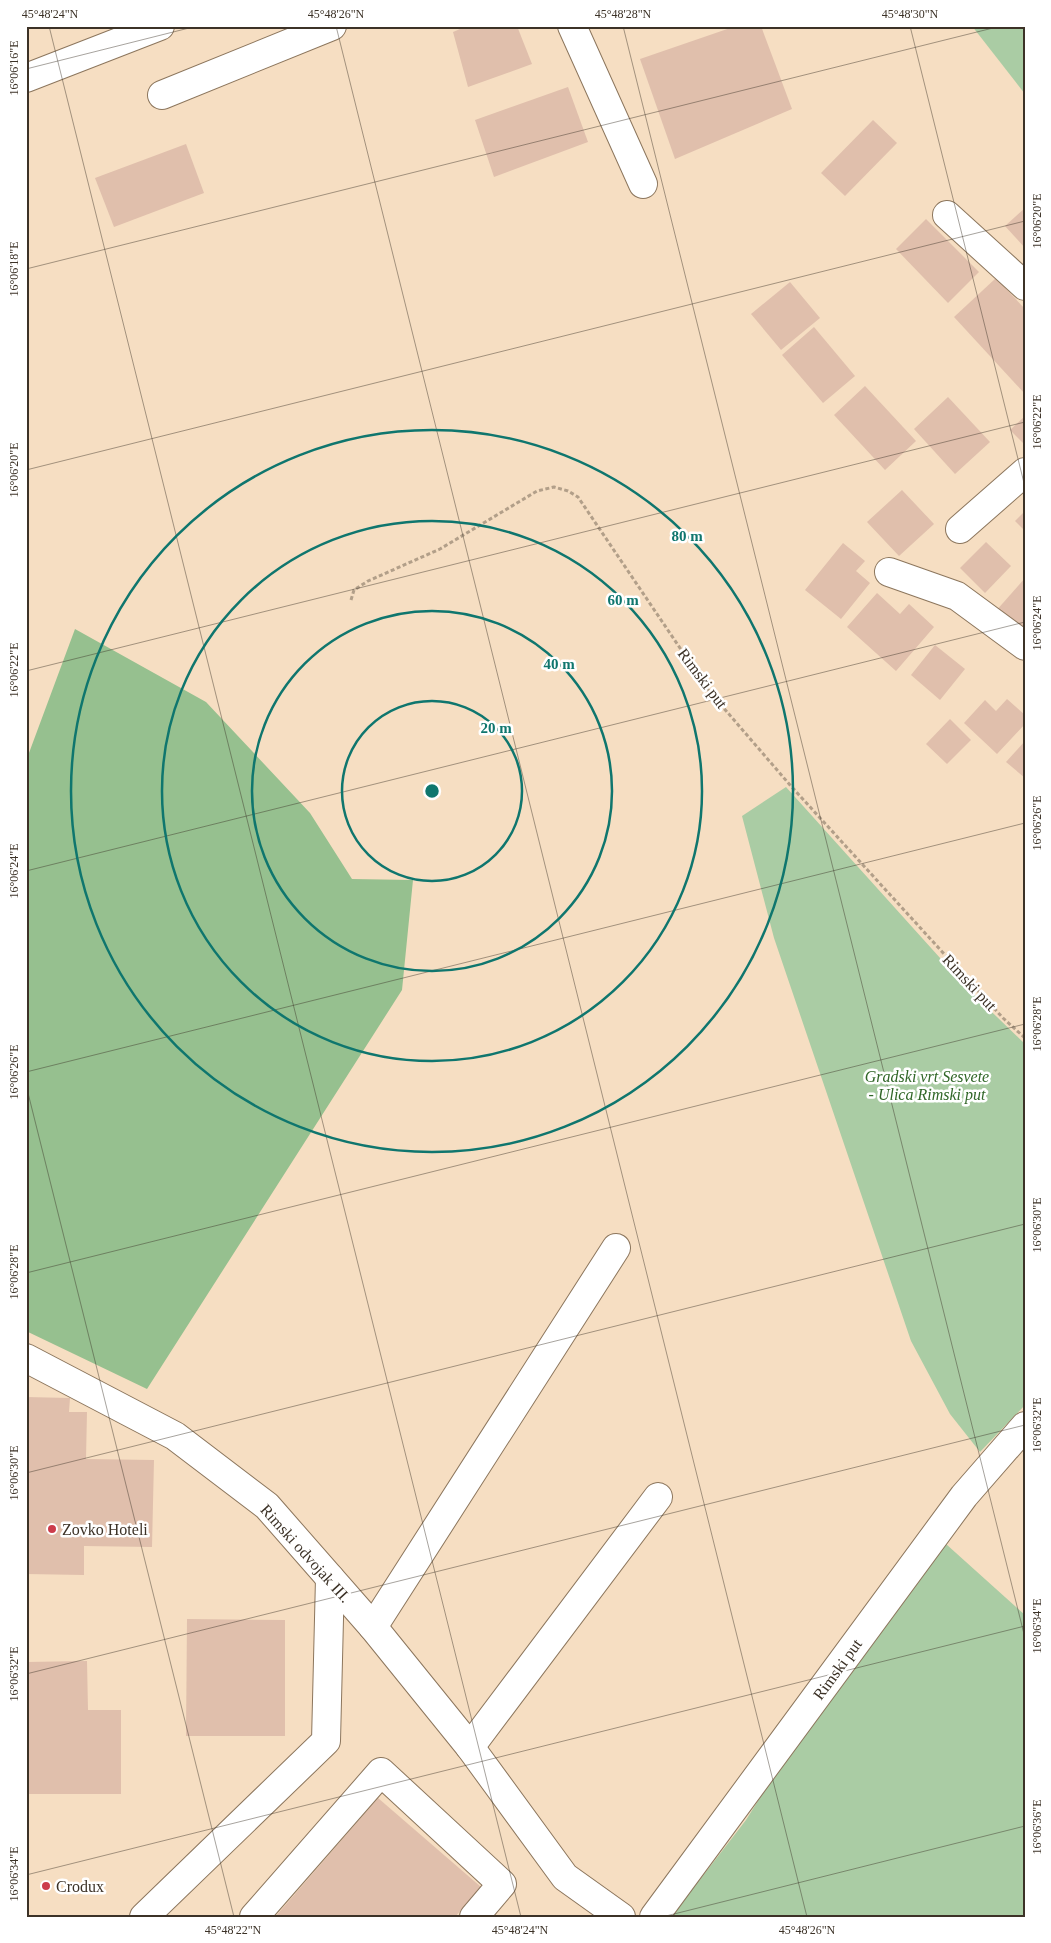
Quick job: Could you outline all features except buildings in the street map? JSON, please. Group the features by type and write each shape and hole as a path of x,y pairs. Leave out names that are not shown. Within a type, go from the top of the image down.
{"street":[{"path":"29,70 160,26"},
{"path":"162,95 332,26"},
{"path":"572,26 643,184"},
{"path":"947,215 1025,286"},
{"path":"960,530 1025,472"},
{"path":"889,572 957,596 1025,646"},
{"path":"373,1627 616,1248"},
{"name":"Rimski odvojak III.","path":"26,1358 175,1436 267,1506 373,1627 470,1747 565,1877 621,1917"},
{"name":"Rimski put","path":"654,1917 964,1496 1025,1426"},
{"path":"470,1747 658,1497"},
{"path":"144,1917 326,1741 330,1578"},
{"path":"254,1917 382,1772 502,1884 474,1917"}],"path":[{"name":"Rimski put","path":"351,600 354,590 368,581 440,549 537,490 554,487 574,494 594,518 641,592 709,691 790,784 940,949 1003,1018 1025,1038"}],"green space":[{"path":"972,26 1025,26 1025,94"},
{"path":"75,629 206,702 310,813 352,879 413,880 402,990 147,1389 26,1331 26,761"},
{"name":"Gradski vrt Sesvete - Ulica Rimski put","path":"786,787 968,989 1025,1044 1025,1405 980,1452 950,1414 911,1341 774,938 742,816"},
{"path":"946,1544 1025,1615 1025,1917 671,1917 746,1820 771,1780"}],"place":[{"name":"Zovko Hoteli","path":"52,1529"},
{"name":"Crodux","path":"46,1886"}]}
